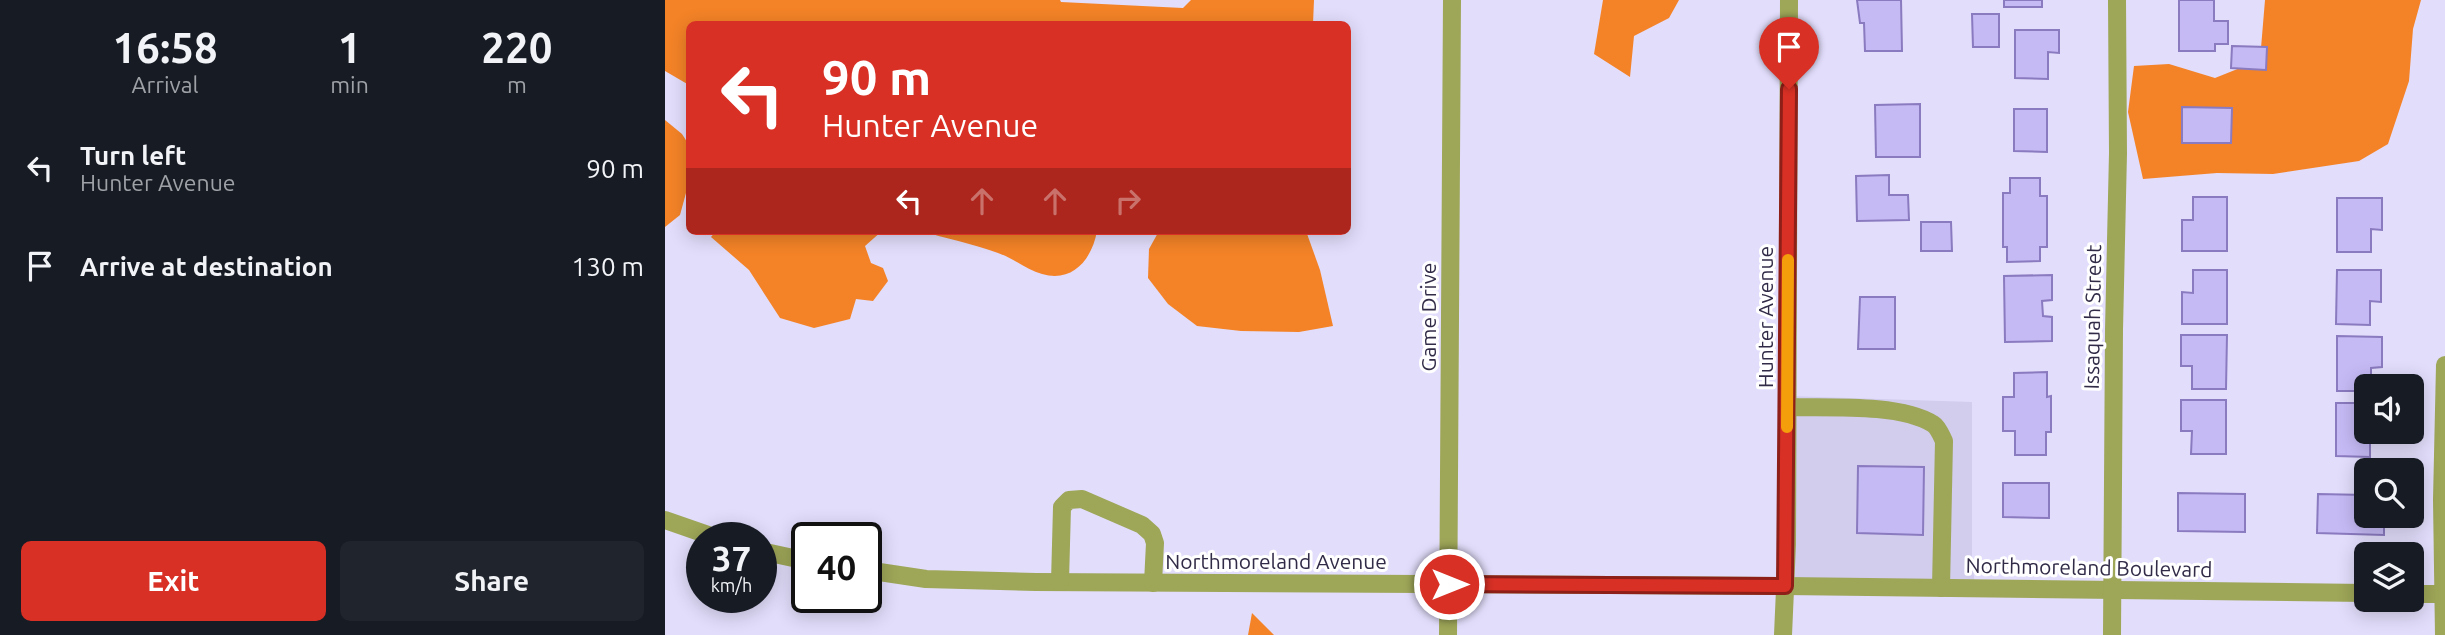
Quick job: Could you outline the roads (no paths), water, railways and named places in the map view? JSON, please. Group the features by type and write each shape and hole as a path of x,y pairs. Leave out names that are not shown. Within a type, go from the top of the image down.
{"street":[{"name":"Game Drive","path":"1448,635 1452,0"},
{"name":"Hunter Avenue","path":"1783,635 1789,0"},
{"name":"Issaquah Street","path":"2112,635 2118,153 2117,0"},
{"path":"2444,635 2442,500 2445,365"},
{"path":"1787,407 1874,409 1915,416 1936,425 1944,441 1941,588"},
{"path":"1060,582 1062,507 1069,500 1082,499 1142,525 1152,534 1155,543 1153,583"},
{"path":"665,520 686,527"},
{"name":"Northmoreland Avenue","path":"882,572 926,579 1060,582 1812,586"},
{"name":"Northmoreland Boulevard","path":"1812,586 2354,593"},
{"path":"2424,594 2445,594"}]}
